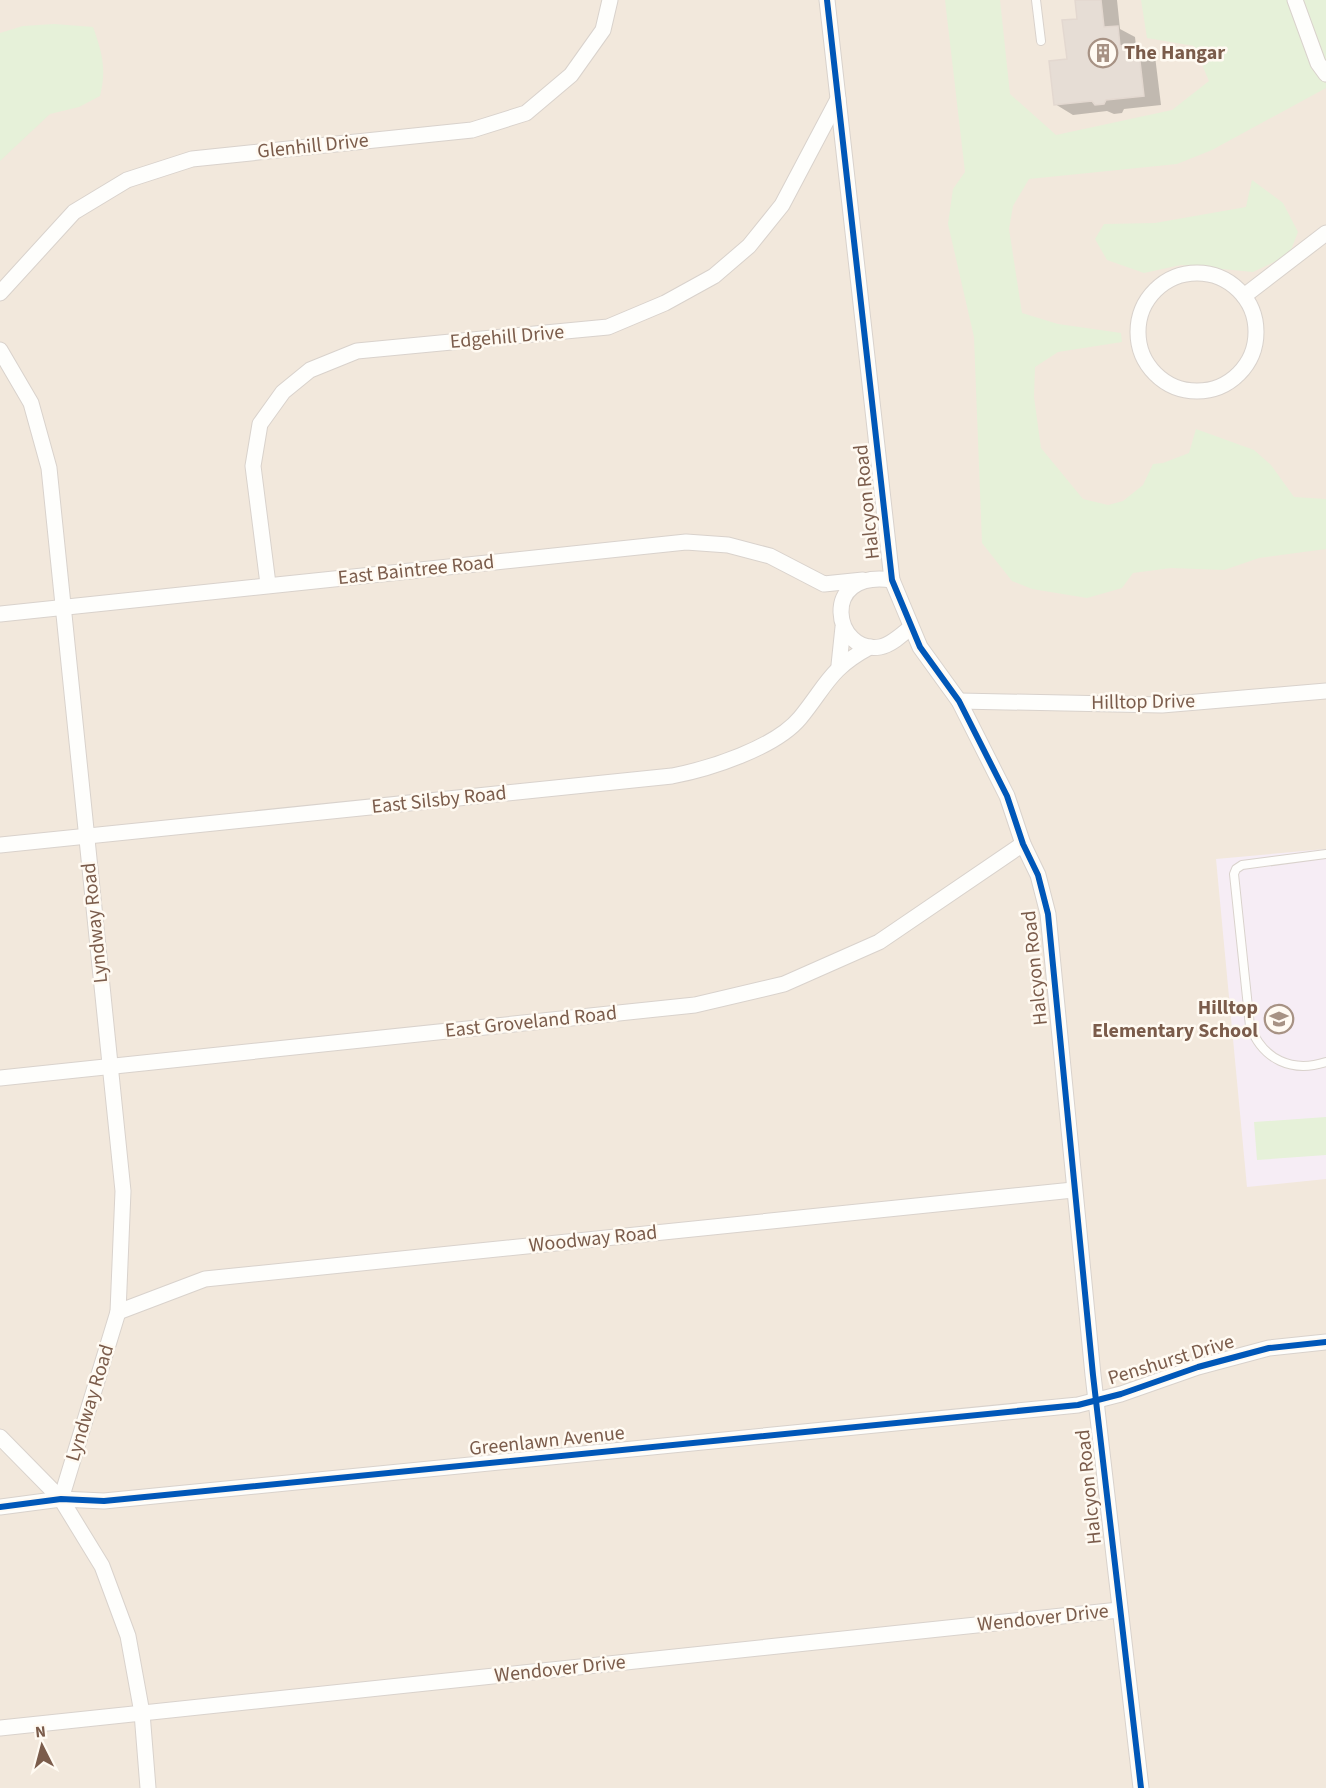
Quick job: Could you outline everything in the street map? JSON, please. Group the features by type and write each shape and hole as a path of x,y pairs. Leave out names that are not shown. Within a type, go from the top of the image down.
{"street":[{"name":"Glenhill Drive","path":"0,293 74,212 127,180 192,159 472,129 526,113 571,75 603,30 610,0"},
{"name":"Halcyon Road","path":"827,0 892,580 920,647 959,701 1008,795 1023,844 1038,875 1048,914 1073,1190 1141,1788"},
{"path":"1295,0 1318,63 1326,74"},
{"name":"Edgehill Drive","path":"268,584 253,466 260,424 283,392 310,370 357,351 608,327 665,303 714,276 749,246 782,205 838,99"},
{"path":"1244,296 1326,233"},
{"path":"1192,273 1210,274 1228,281 1244,296 1256,321 1255,346 1249,362 1236,377 1217,388 1193,392 1165,383 1148,366 1141,353 1137,336 1138,318 1148,298 1159,286 1173,277 1192,273"},
{"name":"Lyndway Road","path":"0,350 31,403 49,468 123,1191 118,1312 61,1499"},
{"name":"East Baintree Road","path":"0,614 268,584 687,542 728,545 770,556 824,584"},
{"path":"892,580 874,578 824,584 849,636 870,647 881,646 911,627"},
{"path":"839,665 841,604 845,594 863,580"},
{"name":"East Silsby Road","path":"0,845 86,834 672,776 707,769 758,748 799,720 839,665 870,647"},
{"name":"Hilltop Drive","path":"959,701 1162,705 1326,691"},
{"name":"East Groveland Road","path":"0,1078 695,1005 784,984 879,942 1023,844"},
{"name":"Woodway Road","path":"118,1312 205,1279 1073,1190"},
{"name":"Penshurst Drive","path":"1096,1399 1121,1394 1198,1367 1269,1348 1326,1342"},
{"name":"Greenlawn Avenue","path":"0,1506 61,1499 128,1498 1078,1405 1096,1399"},
{"path":"0,1437 61,1499 102,1566 128,1636 142,1713 148,1788"},
{"name":"Wendover Drive","path":"0,1728 1119,1610"}],"lane":[{"path":"1036,0 1041,41"},
{"path":"1326,854 1242,865 1236,869 1234,874 1250,1026 1254,1035 1262,1048 1284,1064 1305,1067 1326,1062"}],"shaded area":[{"path":"0,0 1326,0 1326,1788 0,1788"},
{"name":"Hilltop Elementary School","path":"1326,849 1326,1179 1247,1187 1216,859"}],"green space":[{"path":"945,0 1000,0 1010,94 1056,135 1172,110 1209,81 1194,46 1147,38 1141,0 1326,0 1326,88 1212,150 1177,164 1029,179 1013,206 1009,229 1022,313 1058,324 1121,333 1122,342 1058,352 1035,367 1034,397 1041,448 1083,499 1108,505 1123,501 1143,485 1153,464 1163,463 1189,453 1196,429 1254,450 1271,465 1294,497 1326,499 1326,549 1259,558 1224,570 1171,568 1133,573 1122,588 1087,598 1032,589 1012,581 982,543 974,337 948,224 953,189 965,172"},
{"path":"54,24 93,27 102,61 103,78 100,96 79,107 50,114 0,161 0,33 23,26"},
{"path":"1252,180 1283,203 1298,232 1289,255 1253,272 1181,265 1144,273 1107,260 1095,239 1104,224 1155,223 1246,207"},
{"path":"1326,1117 1326,1155 1257,1160 1254,1122"}],"building":[{"name":"The Hangar","path":"1075,0 1101,0 1104,27 1118,26 1120,46 1138,44 1144,96 1106,100 1104,104 1095,105 1092,101 1054,105 1049,61 1067,59 1062,20 1077,19"}],"cycle path":[{"path":"827,0 892,580 920,647 959,701 1007,796 1023,844 1038,875 1048,914 1093,1375 1141,1788"},
{"path":"0,1507 61,1499 104,1501 1078,1405 1121,1394 1198,1367 1269,1348 1326,1342"}],"place":[{"name":"The Hangar","path":"1103,53"},
{"name":"Hilltop Elementary School","path":"1279,1019"}]}
